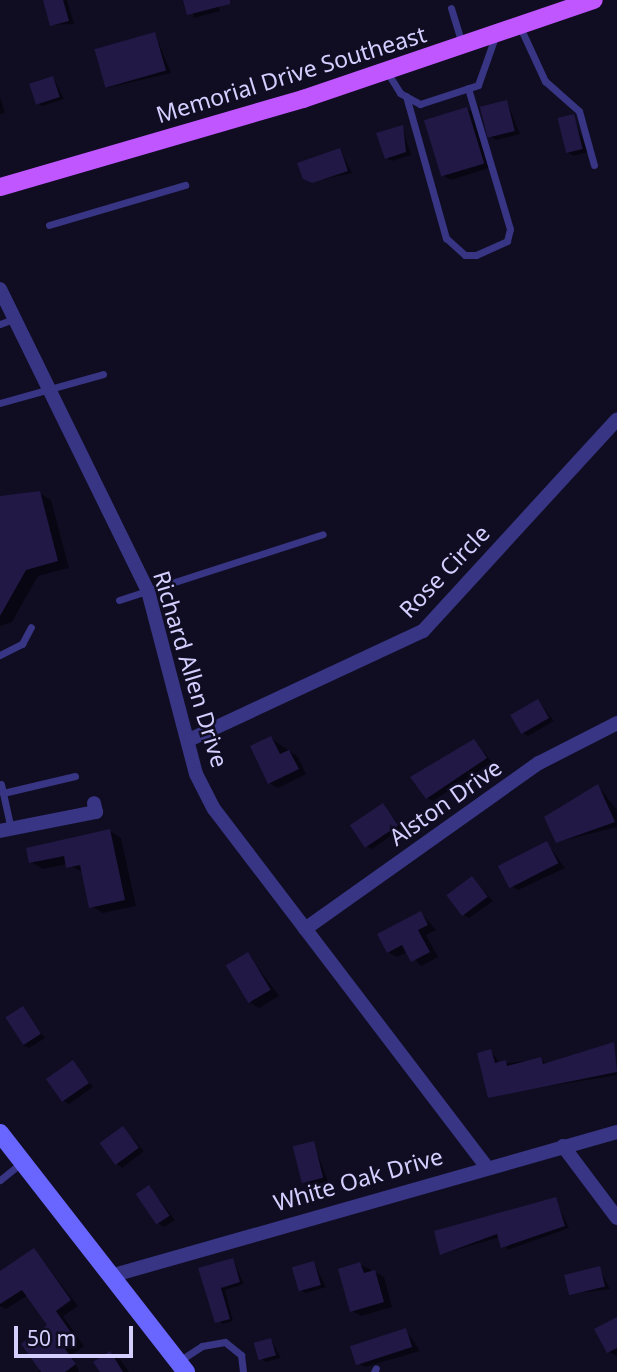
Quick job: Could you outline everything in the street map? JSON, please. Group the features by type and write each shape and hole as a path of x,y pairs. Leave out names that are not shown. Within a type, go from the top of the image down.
{"main road":[{"name":"Memorial Drive Southeast","path":"0,187 387,72 594,0"},
{"path":"0,1133 114,1275 182,1367"}],"street":[{"name":"Richard Allen Drive","path":"0,289 54,390 148,591 191,739 196,774 214,809 487,1167"},
{"name":"Rose Circle","path":"191,739 423,631 617,419"},
{"name":"Alston Drive","path":"305,929 539,764 617,723"},
{"path":"6,830 96,812 94,803"},
{"name":"White Oak Drive","path":"114,1275 617,1132"},
{"path":"562,1146 617,1217"}],"lane":[{"path":"451,8 462,47"},
{"path":"520,27 545,81 579,111 594,165"},
{"path":"387,72 406,96 420,104 478,85 495,36"},
{"path":"406,96 446,238 465,255 476,255 507,241 510,229 468,88"},
{"path":"49,225 185,184"},
{"path":"0,324 16,318"},
{"path":"0,403 54,390 103,374"},
{"path":"118,600 323,534"},
{"path":"0,654 22,644 31,627"},
{"path":"6,830 2,788 75,776"},
{"path":"0,1180 23,1162"},
{"path":"182,1367 202,1346 225,1342 241,1355 243,1372"}],"building":[{"path":"43,0 63,0 69,21 50,26"},
{"path":"183,0 230,0 230,4 187,15"},
{"path":"155,32 166,70 105,88 94,49"},
{"path":"53,76 60,97 36,105 29,84"},
{"path":"507,100 515,131 488,138 480,107"},
{"path":"467,107 484,163 441,177 424,120"},
{"path":"574,114 583,149 566,153 558,118"},
{"path":"403,125 406,152 385,159 376,133"},
{"path":"340,148 348,171 312,183 303,179 297,163"},
{"path":"40,491 58,561 26,570 0,616 0,496"},
{"path":"538,699 549,718 521,734 510,715"},
{"path":"271,736 280,754 289,750 299,769 268,784 250,746"},
{"path":"474,739 487,758 426,799 410,777"},
{"path":"598,784 615,822 556,843 544,817"},
{"path":"383,803 398,825 365,848 350,825"},
{"path":"110,829 125,900 89,908 80,865 66,868 64,856 29,863 26,848"},
{"path":"547,841 558,863 509,888 498,866"},
{"path":"472,876 488,897 462,916 446,895"},
{"path":"421,911 428,925 418,930 430,952 411,962 402,945 387,953 377,934"},
{"path":"248,952 271,990 248,1003 226,965"},
{"path":"23,1006 41,1034 23,1045 5,1017"},
{"path":"614,1042 617,1072 488,1098 477,1053 491,1049 495,1063 506,1060 507,1066 541,1057 543,1064"},
{"path":"73,1060 89,1083 62,1102 46,1079"},
{"path":"123,1126 139,1148 115,1165 100,1143"},
{"path":"314,1141 323,1178 302,1183 293,1146"},
{"path":"149,1185 170,1216 156,1225 136,1194"},
{"path":"556,1197 565,1226 501,1248 497,1234 440,1255 434,1231"},
{"path":"34,1248 71,1300 56,1311 77,1341 65,1349 76,1364 65,1372 41,1372 21,1344 47,1325 22,1290 0,1304 0,1271"},
{"path":"233,1258 240,1282 221,1288 230,1319 215,1323 198,1268"},
{"path":"314,1261 321,1285 299,1291 292,1267"},
{"path":"360,1262 364,1273 375,1270 384,1302 350,1312 338,1269"},
{"path":"600,1266 605,1286 569,1295 564,1275"},
{"path":"617,1317 617,1348 607,1353 594,1329"},
{"path":"406,1328 412,1347 356,1365 350,1346"},
{"path":"271,1338 276,1355 259,1360 254,1343"},
{"path":"110,1351 123,1372 100,1372 93,1362"}]}
